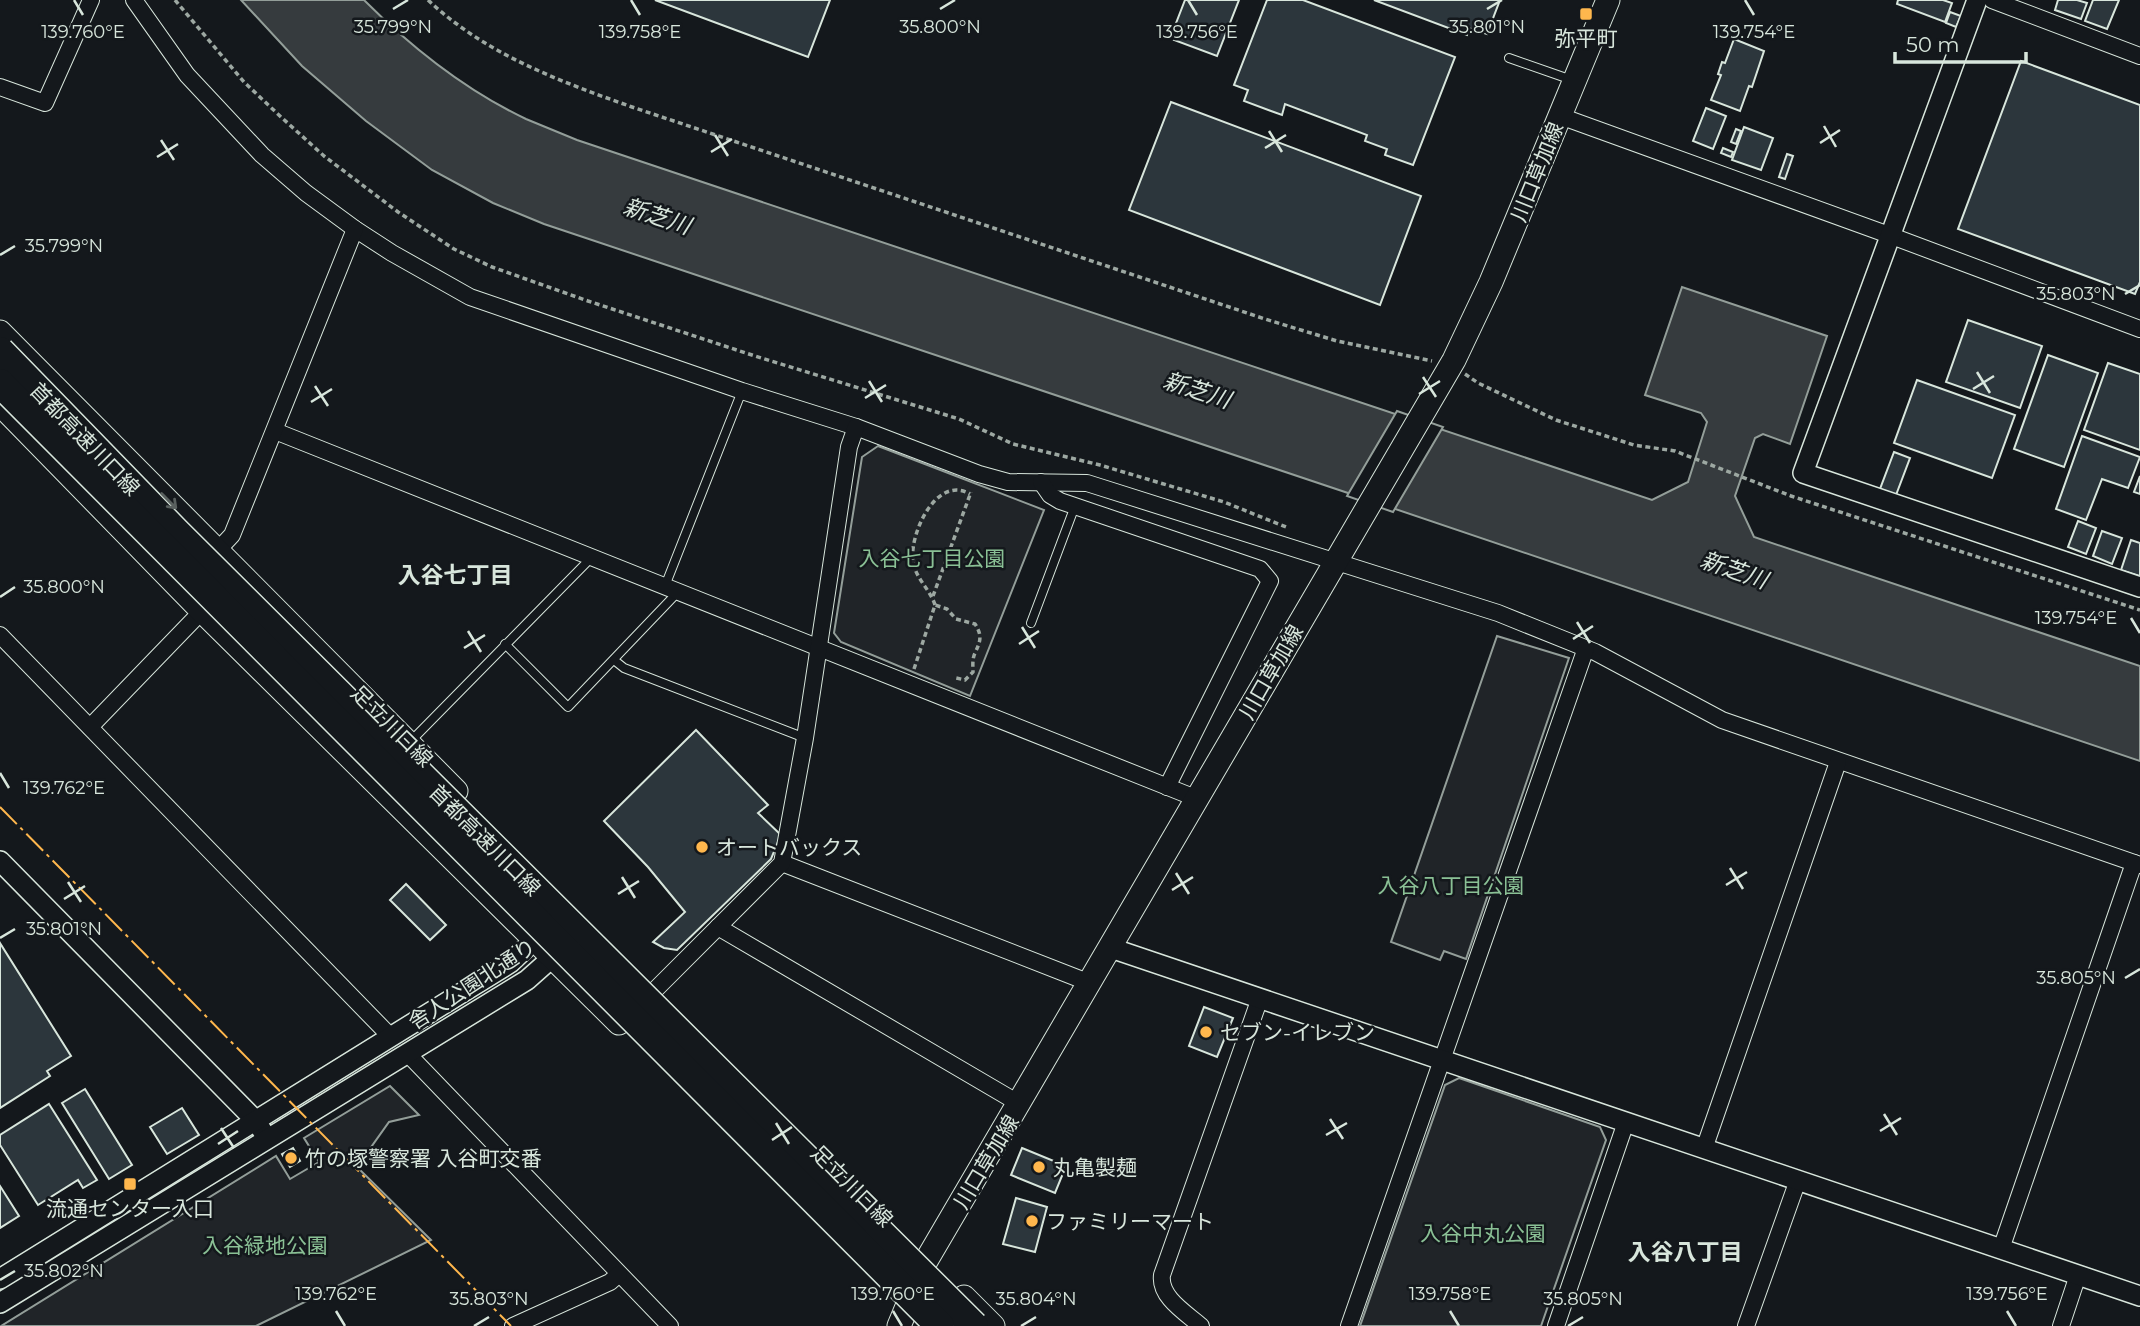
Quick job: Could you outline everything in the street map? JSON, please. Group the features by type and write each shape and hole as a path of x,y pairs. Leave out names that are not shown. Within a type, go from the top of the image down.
{"highway":[{"name":"首都高速川口線","path":"0,351 186,542 974,1326"},
{"name":"首都高速川口線","path":"0,383 940,1326"}],"main road":[{"name":"川口草加線","path":"903,1317 926,1261 1445,374 1491,282 1608,0"},
{"name":"足立川口線","path":"0,332 993,1326"},
{"path":"0,404 202,611 553,958 903,1317 923,1326"}],"street":[{"path":"0,86 44,103 91,0"},
{"path":"134,0 187,75 262,155 306,193 355,229 391,253 470,297 742,391 856,427 979,474 1008,482 1087,483 1341,551 1586,648 1722,720 2137,864 2001,1249"},
{"path":"1977,0 1803,474 2140,587"},
{"path":"1992,0 2140,56"},
{"path":"1560,116 2140,329"},
{"path":"218,550 232,535 355,229"},
{"path":"655,990 782,863 805,738 849,447 856,427"},
{"path":"275,431 1198,799"},
{"path":"1041,482 1050,495 1075,506 1260,569 1270,581 1167,787"},
{"path":"90,727 202,611"},
{"path":"0,635 391,1037"},
{"path":"1349,1326 1586,648"},
{"path":"1704,1149 1838,762"},
{"path":"0,861 256,1121 268,1139"},
{"path":"782,863 1090,983"},
{"name":"舎人公園北通り","path":"0,1279 510,963 555,920 579,914 573,938 527,980 0,1303"},
{"path":"718,927 1020,1104"},
{"path":"1111,948 2140,1296"},
{"path":"1201,1326 1164,1292 1160,1284 1161,1275 1260,998"},
{"path":"407,1053 670,1326"},
{"path":"1556,1326 1626,1122"},
{"path":"1749,1325 1798,1180"},
{"path":"513,1326 610,1282 619,1274"},
{"path":"2060,1326 2078,1275"}],"lane":[{"path":"1509,58 1574,81"},
{"path":"505,645 568,707 614,660 671,589 742,391"},
{"path":"1031,623 1075,506"},
{"path":"408,743 591,558"},
{"path":"614,660 624,667 805,738"}],"path":[{"path":"174,0 244,82 324,156 454,250 492,267 588,301 958,419 1013,444 1100,465 1224,502 1266,517 1295,532"},
{"path":"428,0 462,27 516,62 632,107 1265,319 1479,383 1556,419 1634,445 1675,451 1791,496 2140,610"},
{"path":"909,684 935,605 933,597 916,571 913,548 923,517 934,501 944,494 965,491 970,494 933,597"},
{"path":"935,605 947,609 956,619 975,624 980,633 981,643 974,656 972,672 965,680 956,678"}],"green space":[{"name":"入谷七丁目公園","path":"878,446 1044,510 970,696 841,642 834,633 862,457"},
{"name":"入谷八丁目公園","path":"1497,636 1569,658 1466,959 1444,951 1440,960 1391,942"},
{"name":"入谷中丸公園","path":"1459,1078 1600,1127 1606,1140 1541,1326 1360,1326 1445,1085"},
{"name":"入谷緑地公園","path":"390,1086 419,1115 389,1122 357,1167 431,1240 256,1326 1,1326 276,1156 290,1179 319,1162 304,1138"}],"water":[{"name":"新芝川","path":"241,0 364,0 400,34 482,95 526,119 577,140 1652,500 1688,482 1707,422 1701,413 1645,395 1682,287 1827,336 1790,444 1763,434 1755,438 1735,496 1754,537 2140,666 2140,761 544,224 493,203 432,170 366,121 302,66"}],"pier":[{"path":"1397,411 1443,427 1393,512 1347,496"}],"building":[{"path":"655,0 830,0 808,57"},
{"path":"1185,0 1239,0 1217,56 1174,40 1177,33 1173,31"},
{"path":"1267,0 1303,0 1455,57 1413,165 1385,155 1387,149 1365,141 1367,135 1285,104 1282,115 1244,101 1248,90 1234,85"},
{"path":"1374,0 1500,0 1487,34 1469,28 1467,35"},
{"path":"1898,0 1943,0 1952,3 1945,22 1897,4"},
{"path":"2058,0 2087,3 2081,19 2055,10"},
{"path":"2093,0 2119,0 2107,29 2085,21"},
{"path":"1950,12 1961,16 1956,27 1946,23"},
{"path":"1734,39 1764,51 1752,87 1749,86 1740,111 1711,100 1721,75 1718,74 1722,62 1725,63"},
{"path":"2021,61 2140,105 2140,282 2135,294 1958,229"},
{"path":"1171,102 1421,196 1380,305 1129,210"},
{"path":"1706,108 1726,116 1713,149 1693,141"},
{"path":"1744,127 1773,138 1761,170 1732,160"},
{"path":"1736,129 1741,131 1736,144 1731,142"},
{"path":"1723,148 1733,152 1731,157 1721,153"},
{"path":"1787,154 1793,156 1785,179 1779,177"},
{"path":"1968,320 2042,346 2020,408 1946,382"},
{"path":"2048,355 2098,373 2064,467 2014,449"},
{"path":"2108,363 2140,374 2140,450 2084,430"},
{"path":"1917,380 2015,415 1992,478 1894,443"},
{"path":"2082,436 2140,457 2128,488 2102,479 2086,520 2056,509"},
{"path":"1894,452 1910,458 1896,495 1880,489"},
{"path":"2140,476 2140,494 2134,492"},
{"path":"2078,521 2096,528 2086,554 2068,547"},
{"path":"2102,531 2122,538 2112,564 2093,556"},
{"path":"2131,540 2140,543 2140,576 2121,570"},
{"name":"オートバックス","path":"696,730 768,805 758,813 781,835 771,859 677,950 664,948 653,942 685,912 648,867 604,821"},
{"path":"406,884 446,925 430,940 390,900"},
{"path":"0,943 71,1056 47,1071 50,1076 0,1108"},
{"path":"1204,1007 1233,1018 1217,1057 1189,1046"},
{"path":"85,1089 132,1165 109,1179 62,1103"},
{"path":"49,1104 97,1180 83,1188 78,1180 38,1205 0,1145 0,1135"},
{"path":"182,1108 199,1135 167,1154 150,1127"},
{"path":"293,1148 300,1161 290,1167 282,1154"},
{"path":"1022,1148 1066,1166 1055,1193 1011,1175"},
{"path":"0,1186 19,1216 0,1228"},
{"path":"1016,1198 1047,1207 1035,1252 1003,1244"}],"power":[{"path":"0,807 511,1326"}],"place":[{"name":"弥平町","path":"1586,14"},
{"name":"オートバックス","path":"702,847"},
{"name":"セブン-イレブン","path":"1206,1032"},
{"name":"竹の塚警察署 入谷町交番","path":"291,1158"},
{"name":"丸亀製麺","path":"1039,1167"},
{"name":"流通センター入口","path":"130,1184"},
{"name":"ファミリーマート","path":"1032,1221"}],"district":[{"name":"入谷七丁目","path":"455,575"},
{"name":"入谷八丁目","path":"1685,1252"}]}
